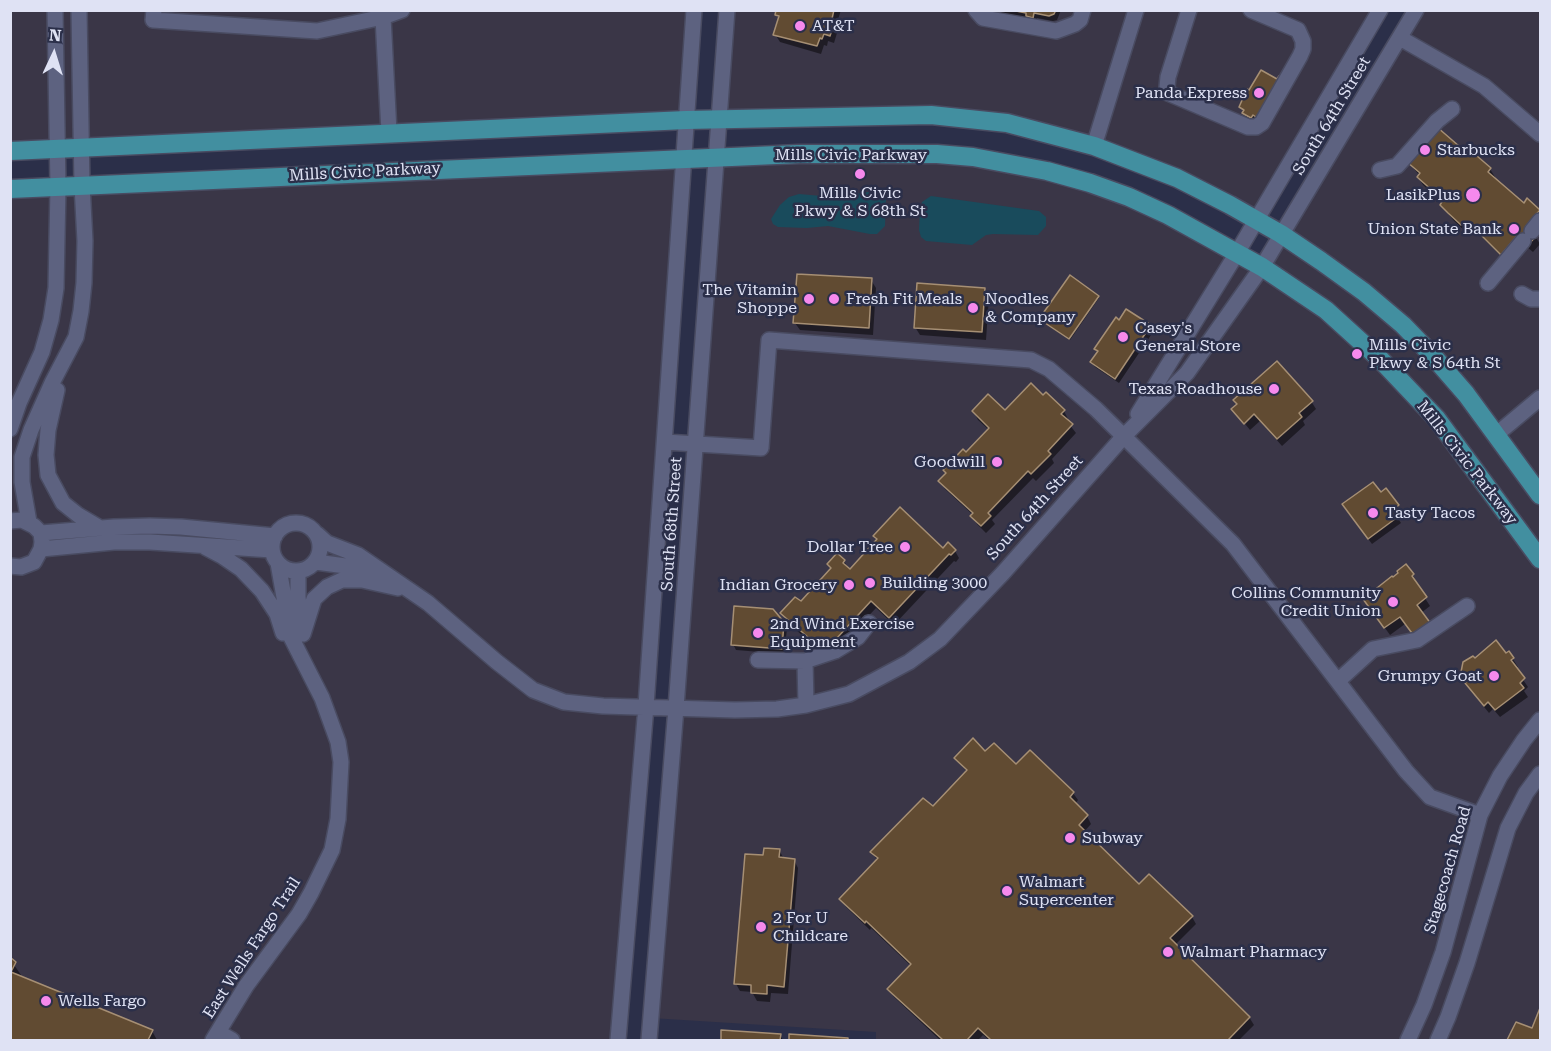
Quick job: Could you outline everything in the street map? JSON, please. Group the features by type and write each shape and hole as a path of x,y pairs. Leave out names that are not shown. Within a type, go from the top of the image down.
{"main road":[{"path":"10,151 389,132 720,119 931,115 1007,123 1094,146 1177,178 1281,234 1364,292 1403,325 1466,394 1540,495"},
{"name":"Mills Civic Parkway","path":"10,189 685,158 901,153 973,157 1090,183 1129,197 1167,215 1262,267 1326,310 1381,360 1429,410 1466,455 1540,559"}],"street":[{"path":"10,421 42,352 51,320 58,266 55,10"},
{"path":"10,566 28,566 34,562 41,549 22,482 22,457 35,422 76,337 81,311 86,241 82,186 79,10"},
{"path":"154,10 153,20 317,31 383,17 402,10"},
{"name":"South 68th Street","path":"618,1041 646,706 694,10"},
{"name":"South 68th Street","path":"649,1041 718,157 727,10"},
{"path":"976,10 982,18 1056,32 1080,20 1083,10"},
{"path":"1094,146 1136,10"},
{"path":"1189,10 1168,77 1168,93 1248,127 1256,127 1262,123 1303,49 1298,30 1251,10"},
{"name":"South 64th Street","path":"1124,436 1237,253 1380,10"},
{"name":"South 64th Street","path":"409,591 428,603 533,690 564,702 603,706 777,709 806,705 849,694 909,662 940,639 1003,573 1124,436 1188,374 1262,267 1416,10"},
{"path":"383,17 389,132"},
{"path":"1400,38 1484,86 1540,133"},
{"path":"1380,170 1397,166 1437,121 1452,108"},
{"path":"1488,283 1532,231"},
{"path":"1522,294 1531,299 1540,300"},
{"path":"664,442 760,448 769,340 1030,360 1049,369 1124,436 1233,544 1406,771 1430,797 1480,816"},
{"path":"64,361 48,430 46,455 48,475 63,503 100,528"},
{"path":"1497,434 1540,398"},
{"path":"10,429 19,403"},
{"path":"11,519 22,520 35,528 181,527 275,550 290,571 298,572 311,567 316,562 321,548 316,534"},
{"path":"275,550 285,526 298,523 312,529 327,543 358,555 409,591"},
{"path":"41,549 114,542 196,544 275,550"},
{"path":"196,544 222,556 241,569 262,591 277,614 285,642 308,669"},
{"name":"East Wells Fargo Trail","path":"215,1036 246,986 299,914 332,850 338,819 341,762 338,742 332,720 291,636 275,550"},
{"path":"316,562 353,567 409,591"},
{"name":"East Wells Fargo Trail","path":"298,572 298,597 308,669"},
{"path":"303,634 314,599 327,587 342,580 384,583 409,591"},
{"path":"1338,681 1373,650 1417,640 1467,606"},
{"path":"758,660 805,661 836,651 858,637 869,623"},
{"path":"805,661 806,705"},
{"name":"Stagecoach Road","path":"1408,1041 1443,952 1480,816 1500,776 1540,720"},
{"path":"1438,1041 1467,963 1508,828 1526,794 1540,774"},
{"path":"1473,845 1500,853"},
{"path":"215,1036 232,1041"}],"shaded area":[{"path":"10,11 694,11 686,120 11,151"},
{"path":"727,11 1380,11 1256,220 1230,205 1007,123 720,119"},
{"path":"1416,11 1540,11 1540,1040 876,1040 876,1032 651,1018 718,157 901,153 1090,183 1262,267"},
{"path":"685,158 618,1040 11,1040 10,189"}],"water":[{"path":"875,191 886,198 885,226 877,234 828,226 778,227 771,219 780,205 789,197 799,194 833,197"},
{"path":"931,196 1039,211 1046,217 1046,226 1038,235 986,235 972,245 926,241 921,237 919,230 920,209 922,202"}],"building":[{"path":"776,10 834,10 831,23 834,23 830,36 824,34 817,46 773,35 779,16 775,15"},
{"path":"1011,10 1056,10 1049,16 1034,13 1033,18 1026,16 1026,13"},
{"name":"Panda Express","path":"1261,70 1277,79 1279,76 1283,79 1259,119 1242,113 1244,110 1239,107 1247,89 1249,90"},
{"path":"1437,127 1467,153 1470,150 1491,168 1488,172 1524,203 1527,198 1540,210 1526,226 1537,235 1528,245 1517,236 1501,255 1474,228 1464,222 1461,225 1448,213 1440,205 1443,200 1417,177 1420,173 1407,162"},
{"path":"797,274 872,278 869,328 793,323"},
{"path":"1070,275 1099,296 1069,339 1039,319"},
{"path":"917,283 985,288 982,332 914,328"},
{"name":"Casey's General Store","path":"1126,309 1151,325 1115,379 1090,362 1098,351 1094,349 1116,317 1119,320"},
{"name":"Texas Roadhouse","path":"1277,361 1313,401 1299,413 1302,417 1277,439 1254,414 1244,424 1231,409 1237,404 1233,400"},
{"name":"Goodwill","path":"1031,383 1043,395 1046,392 1065,410 1061,414 1073,424 1048,451 1051,454 1031,474 1028,471 988,513 991,516 981,526 970,516 973,513 938,481 946,473 943,470 963,449 966,452 989,428 972,411 988,394 1005,410"},
{"name":"Tasty Tacos","path":"1373,482 1381,492 1386,488 1399,505 1394,509 1399,516 1368,539 1342,504"},
{"name":"Building 3000","path":"900,507 943,548 948,542 956,550 951,555 949,554 889,618 871,601 837,638 817,645 780,613 795,597 801,601 831,568 827,564 837,553 850,569 877,539 873,536"},
{"name":"Collins Community Credit Union","path":"1406,564 1427,597 1417,605 1434,628 1417,640 1400,617 1384,628 1363,599 1398,573 1397,571"},
{"name":"2nd Wind Exercise Equipment","path":"734,606 773,609 784,622 782,649 731,645"},
{"name":"Grumpy Goat","path":"1496,640 1506,653 1509,651 1514,658 1511,660 1525,678 1520,683 1524,688 1495,710 1488,702 1484,706 1465,683 1469,679 1461,672 1463,662 1473,656 1475,658"},
{"name":"Walmart Supercenter","path":"973,738 985,751 994,743 1016,764 1030,750 1074,792 1070,797 1088,815 1079,825 1139,884 1149,874 1193,916 1170,938 1250,1017 1228,1040 991,1040 978,1028 967,1040 943,1040 887,989 911,964 839,899 878,858 870,852 923,798 933,806 967,770 954,758"},
{"path":"764,848 780,849 779,857 795,859 784,987 767,985 767,994 751,993 751,985 734,984 745,854 763,855"},
{"name":"Wells Fargo","path":"10,957 16,962 11,972 153,1030 148,1040 10,1040"},
{"path":"1540,1008 1540,1040 1507,1040 1516,1022 1532,1028"},
{"path":"721,1030 781,1034 780,1040 721,1040"},
{"path":"789,1034 848,1038 848,1040 789,1040"}],"place":[{"name":"AT&T","path":"800,26"},
{"name":"Panda Express","path":"1259,93"},
{"name":"Starbucks","path":"1425,150"},
{"name":"Mills Civic Pkwy & S 68th St","path":"860,174"},
{"name":"LasikPlus","path":"1473,195"},
{"name":"Union State Bank","path":"1514,229"},
{"name":"The Vitamin Shoppe","path":"809,299"},
{"name":"Fresh Fit Meals","path":"834,299"},
{"name":"Noodles & Company","path":"973,308"},
{"name":"Casey's General Store","path":"1123,337"},
{"name":"Mills Civic Pkwy & S 64th St","path":"1357,354"},
{"name":"Texas Roadhouse","path":"1274,389"},
{"name":"Goodwill","path":"997,462"},
{"name":"Tasty Tacos","path":"1373,513"},
{"name":"Dollar Tree","path":"905,547"},
{"name":"Building 3000","path":"870,583"},
{"name":"Indian Grocery","path":"849,585"},
{"name":"Collins Community Credit Union","path":"1393,602"},
{"name":"2nd Wind Exercise Equipment","path":"758,633"},
{"name":"Grumpy Goat","path":"1494,676"},
{"name":"Subway","path":"1070,838"},
{"name":"Walmart Supercenter","path":"1007,891"},
{"name":"2 For U Childcare","path":"761,927"},
{"name":"Walmart Pharmacy","path":"1168,952"},
{"name":"Wells Fargo","path":"46,1001"}]}
